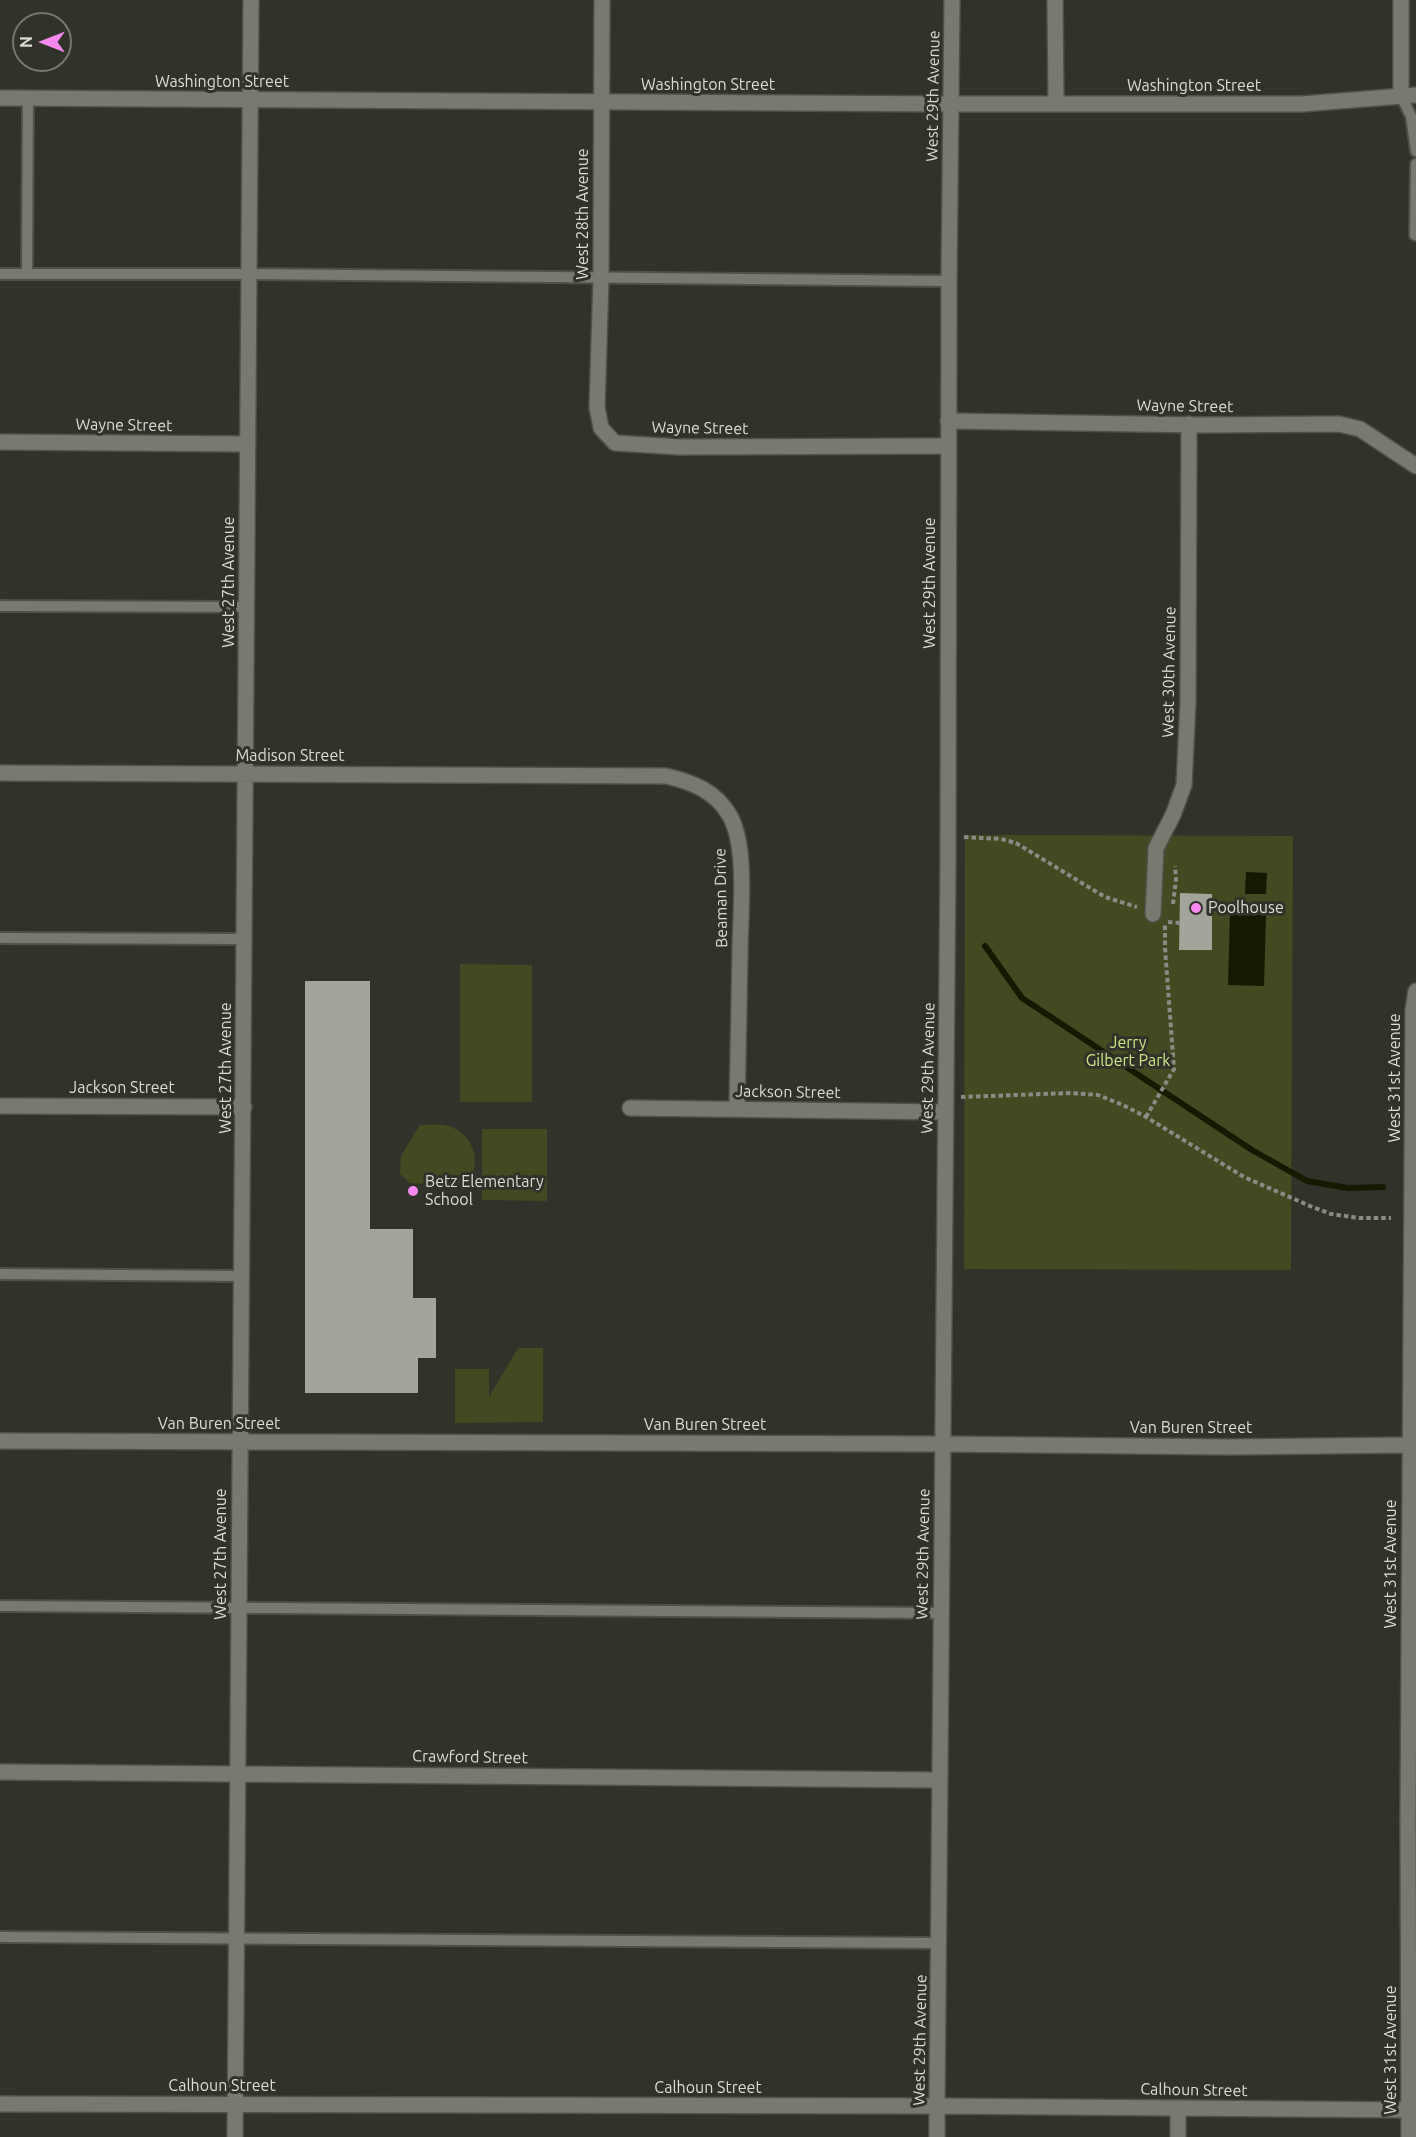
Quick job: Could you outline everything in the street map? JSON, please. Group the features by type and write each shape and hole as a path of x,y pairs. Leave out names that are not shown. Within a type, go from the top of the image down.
{"street":[{"name":"West 27th Avenue","path":"235,2137 251,0"},
{"name":"West 28th Avenue","path":"601,428 597,407 601,279 602,0"},
{"name":"West 29th Avenue","path":"937,2137 948,861 948,421 952,0"},
{"path":"1055,0 1056,103"},
{"path":"1401,0 1409,95"},
{"name":"Washington Street","path":"0,98 1302,104 1409,95"},
{"name":"Wayne Street","path":"948,421 1339,424 1360,429 1413,464"},
{"name":"West 30th Avenue","path":"1152,914 1156,848 1173,815 1184,785 1188,702 1189,424"},
{"name":"Wayne Street","path":"601,428 615,443 680,447 948,446"},
{"name":"Wayne Street","path":"0,442 247,444"},
{"name":"Madison Street","path":"0,772 580,776"},
{"name":"Beaman Drive","path":"580,776 666,776 691,782 713,795 730,816 740,846 741,886 737,1109"},
{"name":"West 31st Avenue","path":"1409,2137 1413,2110 1408,1808 1410,1445 1414,1338 1413,1010 1416,991"},
{"name":"Jackson Street","path":"630,1108 737,1109 945,1105"},
{"name":"Jackson Street","path":"0,1106 244,1107"},
{"name":"Van Buren Street","path":"0,1441 1217,1447 1410,1445"},
{"name":"Crawford Street","path":"0,1772 939,1779"},
{"name":"Calhoun Street","path":"0,2103 1413,2110"},
{"path":"1178,2108 1178,2137"}],"lane":[{"path":"1409,95 1416,151"},
{"path":"27,274 28,99"},
{"path":"1414,235 1416,164"},
{"path":"0,274 250,274 949,281"},
{"path":"0,606 246,607"},
{"path":"0,938 245,939"},
{"path":"0,1274 241,1276"},
{"path":"0,1606 940,1613"},
{"path":"0,1937 939,1943"}],"path":[{"path":"962,845 961,837 1001,839 1016,843 1105,897 1152,914"},
{"path":"1146,1117 1174,1069 1165,948"},
{"path":"945,1105 1071,1093 1098,1095 1122,1104 1146,1117 1244,1177 1310,1206 1331,1214 1359,1218 1391,1218"}],"green space":[{"name":"Jerry Gilbert Park","path":"965,835 1293,836 1291,1270 964,1269"},
{"path":"460,964 532,965 532,1102 460,1102"},
{"path":"420,1125 452,1127 465,1136 473,1149 475,1164 473,1172 457,1190 410,1183 400,1174 401,1156"},
{"path":"482,1129 547,1129 547,1201 482,1200"},
{"path":"518,1348 543,1348 543,1422 455,1423 455,1369 489,1369 489,1397"}],"shaded area":[{"path":"1246,872 1267,873 1266,894 1245,894"},
{"path":"1230,914 1266,915 1264,986 1228,985"}],"building":[{"name":"Poolhouse","path":"1180,893 1212,894 1212,950 1179,950"},
{"name":"Betz Elementary School","path":"305,981 370,981 370,1229 413,1229 413,1298 436,1298 436,1358 418,1358 418,1393 305,1393"}],"waterway":[{"path":"985,946 1022,998 1252,1150 1307,1181 1348,1188 1383,1187"}],"place":[{"name":"Poolhouse","path":"1196,908"},
{"name":"Betz Elementary School","path":"413,1191"}]}
